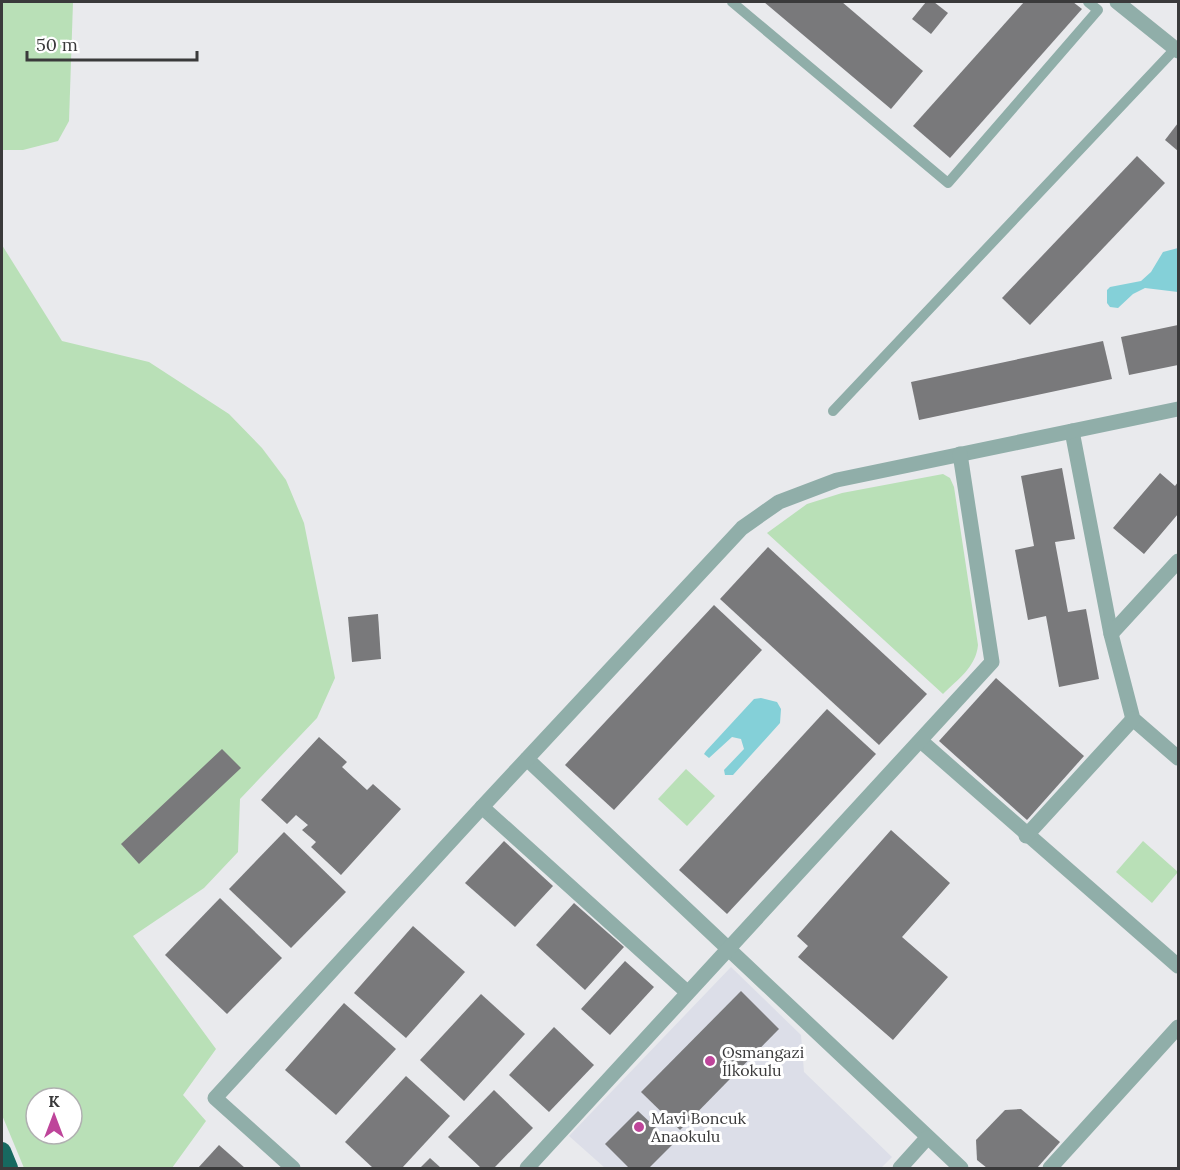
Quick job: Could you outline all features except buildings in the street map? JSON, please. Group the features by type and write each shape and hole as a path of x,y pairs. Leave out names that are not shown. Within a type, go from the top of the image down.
{"highway":[{"path":"2,1151 9,1168"}],"street":[{"path":"1117,2 1177,50"},
{"path":"293,1168 215,1098 742,528 762,511 794,495 837,480 1179,409"},
{"path":"1072,431 1111,634 1133,719 1179,758"},
{"path":"527,1168 687,992 922,742 992,662 960,454"},
{"path":"1111,634 1179,561"},
{"path":"1026,836 1133,719"},
{"path":"922,742 1026,836 1179,966"},
{"path":"527,759 961,1168"},
{"path":"482,807 687,992"},
{"path":"1050,1168 1179,1027"},
{"path":"900,1168 927,1138"}],"lane":[{"path":"732,2 948,183 1098,10 1088,2"},
{"path":"833,411 1177,50"}],"shaded area":[{"path":"731,967 801,1035 804,1072 892,1157 881,1168 605,1168 569,1136"}],"green space":[{"path":"2,2 73,2 69,121 58,141 23,150 2,150"},
{"path":"2,245 62,341 149,362 229,414 262,448 286,480 304,523 335,678 317,718 240,799 238,852 204,888 133,936 216,1049 183,1095 206,1121 172,1168 24,1168 2,1115"},
{"path":"943,474 950,478 954,487 978,645 977,653 970,666 943,694 767,533 807,504 842,493"},
{"path":"686,769 715,796 687,826 658,799"},
{"path":"1143,841 1178,872 1152,903 1116,872"}],"water":[{"path":"1178,248 1178,292 1145,288 1133,294 1118,308 1110,307 1107,303 1107,290 1110,287 1141,281 1151,272 1163,252"},
{"path":"761,698 777,702 781,709 780,723 733,775 725,775 724,770 744,749 741,739 732,737 709,758 704,754 754,699"}],"place":[{"name":"Osmangazi İlkokulu","path":"710,1061"},
{"name":"Mavi Boncuk Anaokulu","path":"639,1127"}]}
